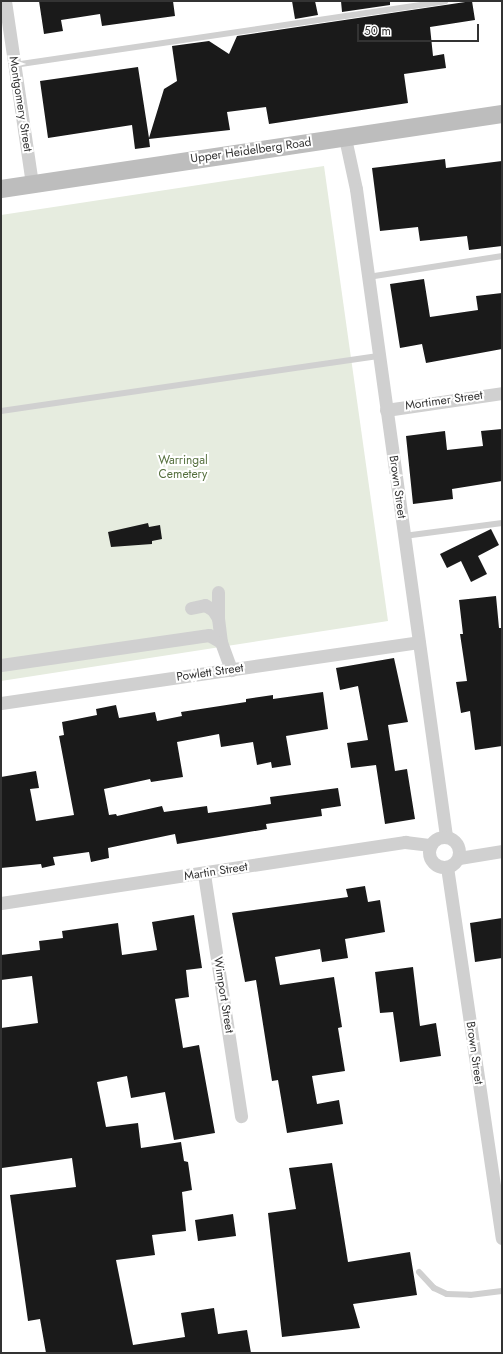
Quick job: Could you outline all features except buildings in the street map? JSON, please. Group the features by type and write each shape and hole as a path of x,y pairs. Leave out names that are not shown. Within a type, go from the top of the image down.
{"main road":[{"name":"Upper Heidelberg Road","path":"1,189 502,114"}],"street":[{"name":"Montgomery Street","path":"5,1 9,44 14,65 32,184"},
{"name":"Brown Street","path":"345,138 356,189 378,356 446,836"},
{"name":"Mortimer Street","path":"386,410 502,392"},
{"path":"218,592 218,618 221,642 231,670"},
{"path":"191,608 205,605 212,610 218,618"},
{"path":"1,665 209,635 221,642"},
{"name":"Powlett Street","path":"1,703 418,642"},
{"path":"459,858 457,843 446,836 437,838 431,845 431,859 438,866 447,867 459,858 502,852"},
{"name":"Martin Street","path":"1,903 204,874 405,842 431,845"},
{"name":"Brown Street","path":"447,867 502,1238"},
{"name":"Wimport Street","path":"204,874 241,1116"}],"lane":[{"path":"14,65 445,1"},
{"path":"368,277 502,256"},
{"path":"1,411 378,356"},
{"path":"404,536 502,523"},
{"path":"419,1272 434,1288 447,1294 470,1295 502,1291"}],"green space":[{"name":"Warringal Cemetery","path":"324,166 388,621 1,681 1,215"}]}
